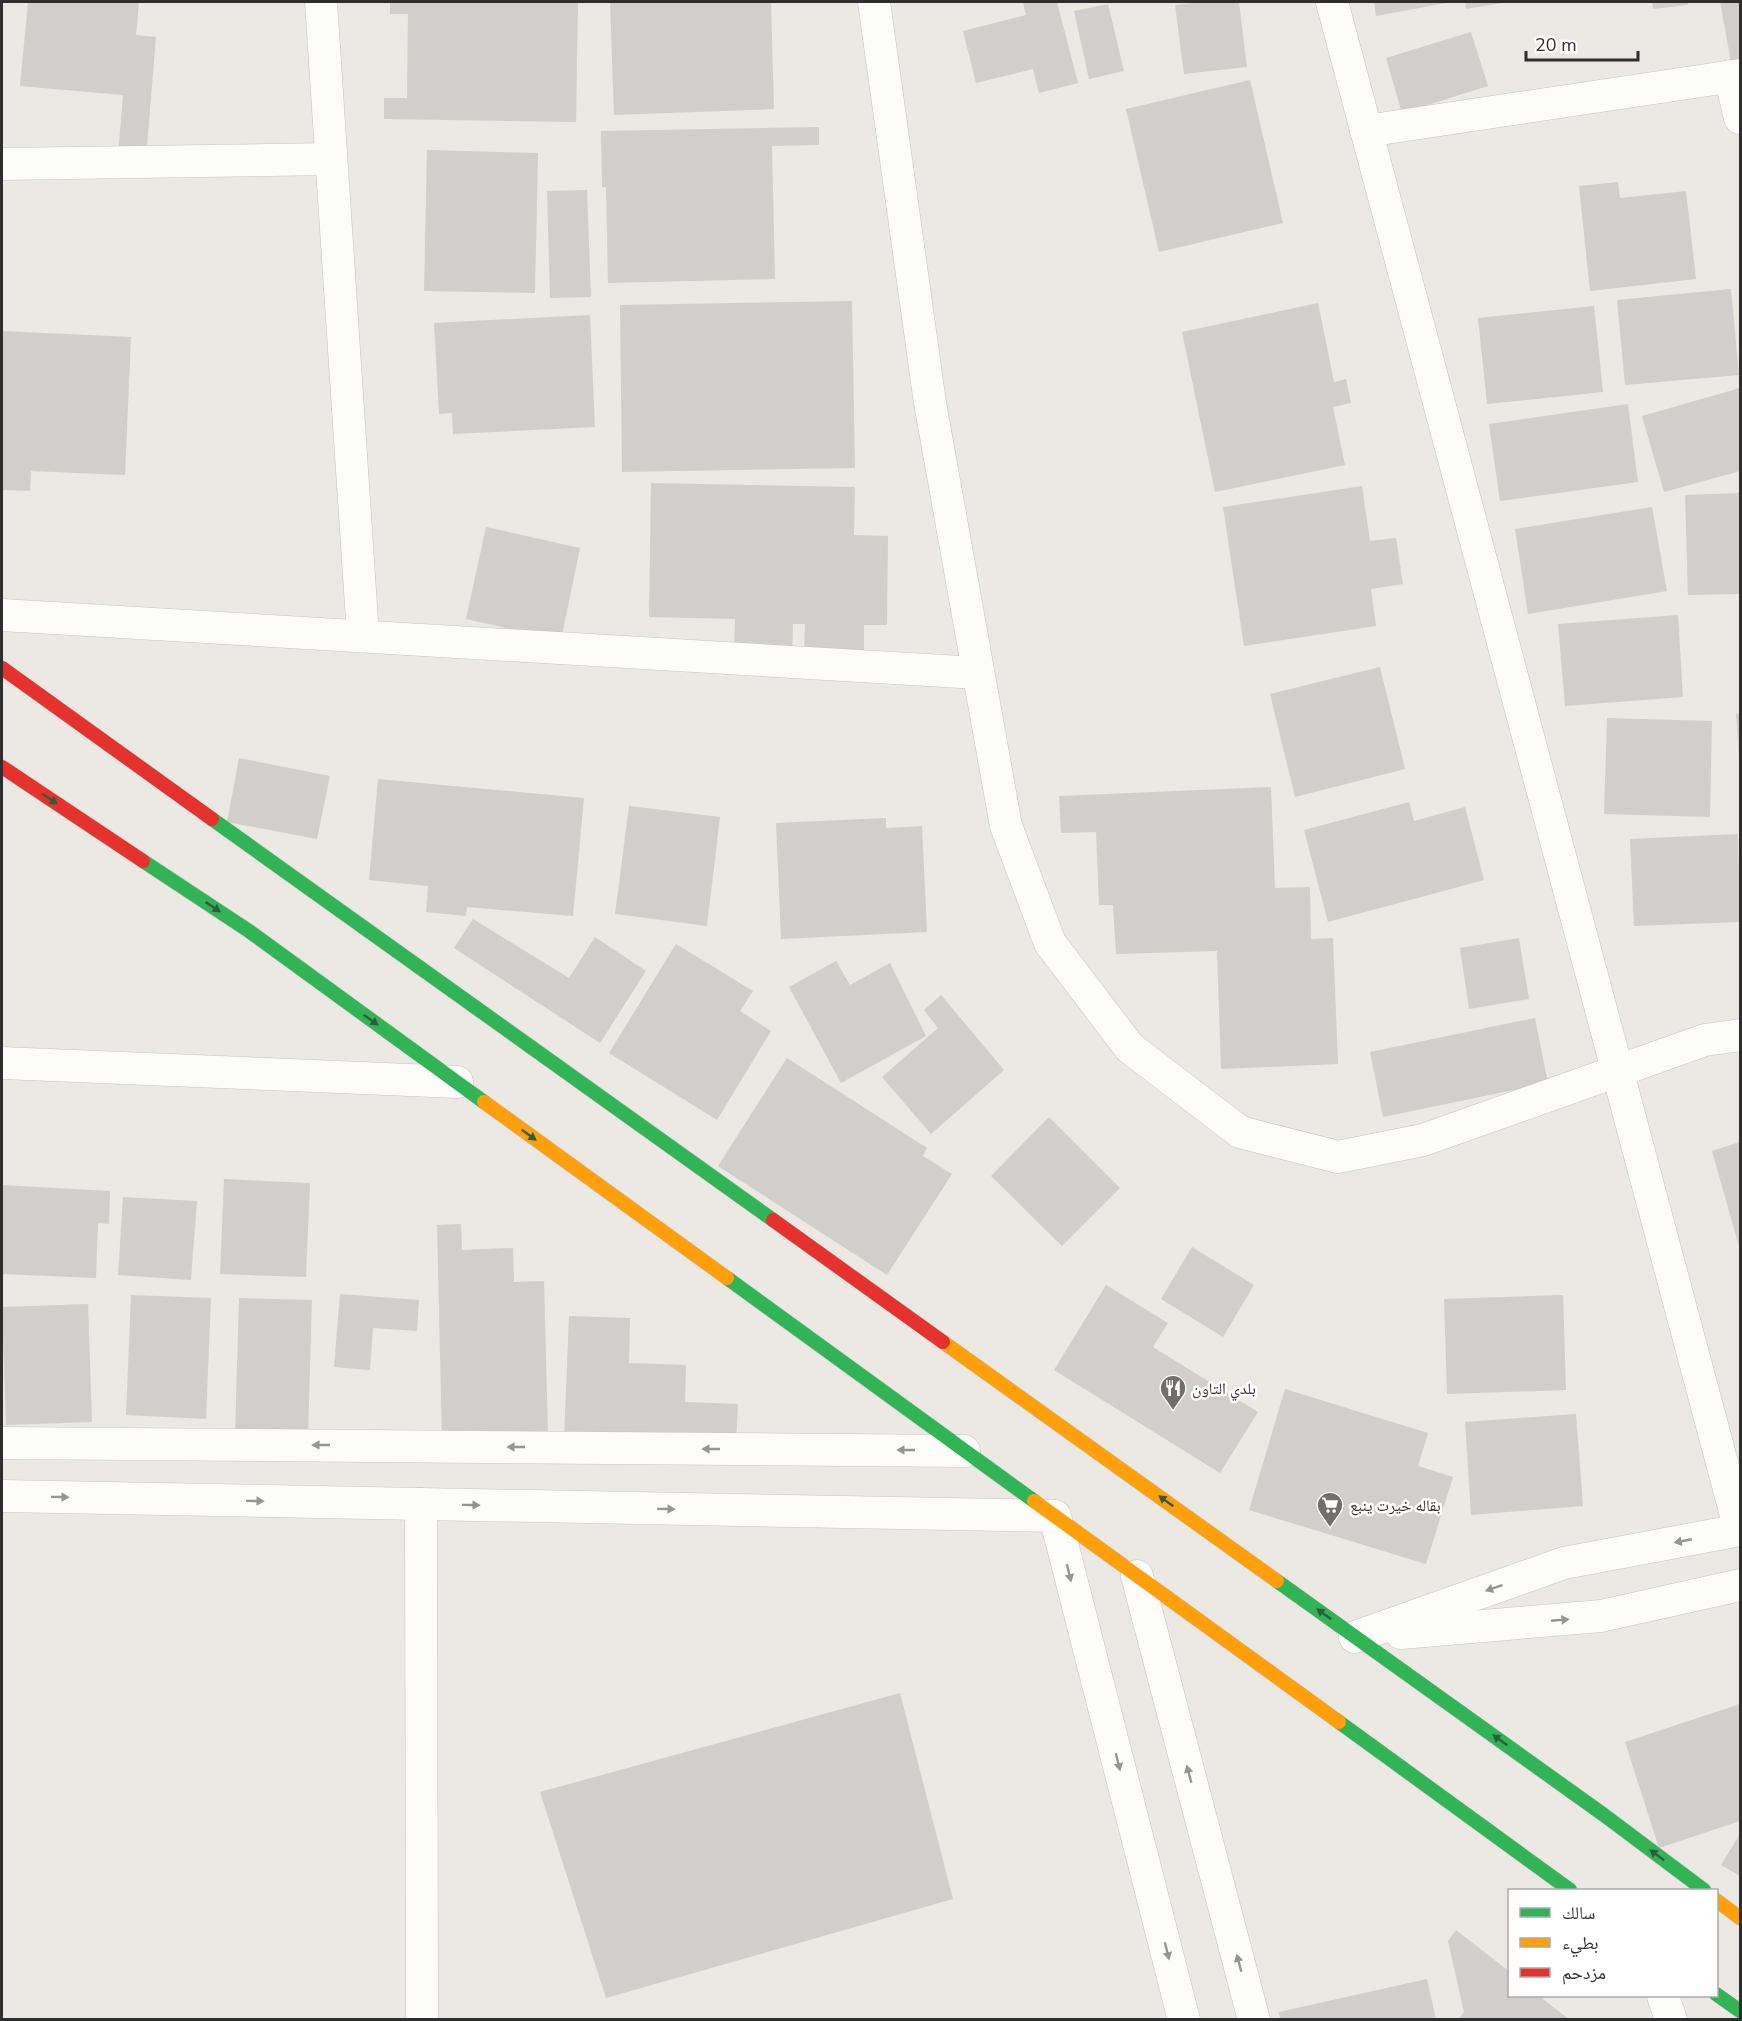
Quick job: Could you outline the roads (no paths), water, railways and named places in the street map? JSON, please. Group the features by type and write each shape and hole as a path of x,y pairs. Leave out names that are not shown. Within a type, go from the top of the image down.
{"street":[{"path":"321,2 363,636"},
{"path":"874,2 930,403 1006,826 1050,943 1130,1047 1240,1132 1338,1157 1423,1140 1704,1040 1740,1035"},
{"path":"1332,2 1740,1530 1564,1563 1355,1637"},
{"path":"1366,131 1735,76 1740,118"},
{"path":"2,164 330,159"},
{"path":"2,615 978,673"},
{"path":"2,668 1604,1815 1703,1889"},
{"path":"2,767 249,931 1569,1889"},
{"path":"2,1063 457,1082"},
{"path":"2,1443 964,1451"},
{"path":"2,1496 1055,1516"},
{"path":"421,1504 422,2019"},
{"path":"1055,1516 1184,2019"},
{"path":"1137,1576 1254,2019"},
{"path":"1355,1637 1601,1616 1740,1585"},
{"path":"1718,1902 1740,1918"},
{"path":"1718,1996 1740,2012"},
{"path":"1664,1997 1671,2019"}],"place":[{"name":"بلدي التاون","path":"1173,1411"},
{"name":"بقاله خيرت ينبع","path":"1330,1528"}]}
